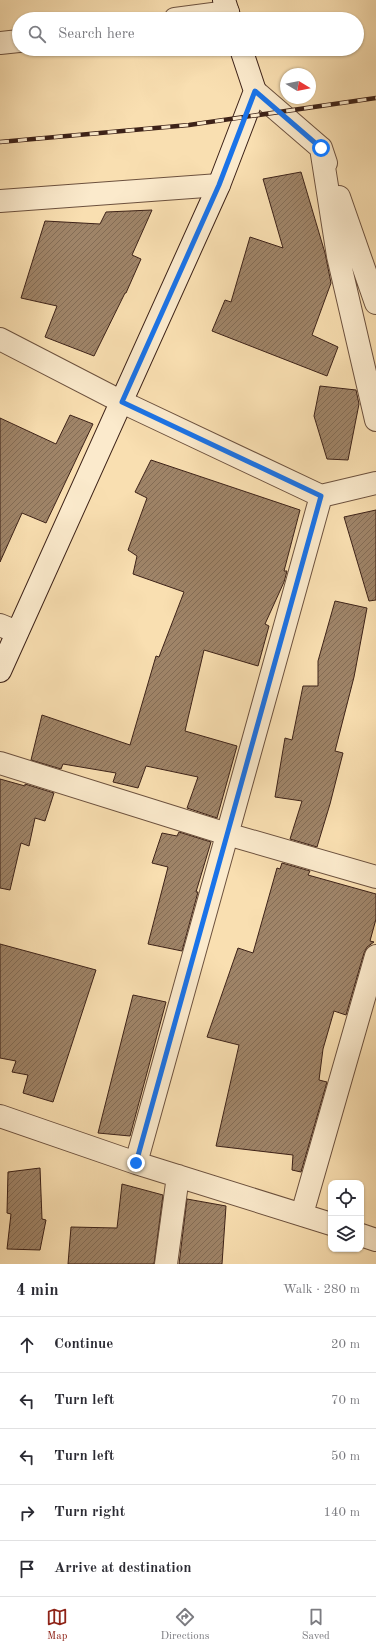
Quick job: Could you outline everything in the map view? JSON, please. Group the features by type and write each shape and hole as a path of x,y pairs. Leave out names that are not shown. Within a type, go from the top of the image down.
{"street":[{"path":"215,12 227,10"},
{"path":"243,56 255,91 321,148 376,303"},
{"path":"0,671 9,628 122,402 219,185 255,91"},
{"path":"321,148 338,256 376,420"},
{"path":"0,201 219,185"},
{"path":"0,339 122,402 321,496 376,483"},
{"path":"136,1163 321,496"},
{"path":"0,763 227,834 376,877"},
{"path":"302,1214 376,956"},
{"path":"0,1116 136,1163 328,1223"},
{"path":"166,1264 178,1176"},
{"path":"364,1236 376,1240"}],"building":[{"path":"301,172 325,253 331,283 312,335 338,347 327,376 212,331 225,300 231,302 250,237 283,248 263,179"},
{"path":"152,210 132,255 141,259 126,293 94,356 45,337 57,306 21,298 45,221 100,224 106,212"},
{"path":"320,386 356,390 359,404 348,460 327,459 314,416"},
{"path":"70,415 93,424 46,523 22,513 0,562 0,418 56,444"},
{"path":"151,460 300,510 284,571 287,571 284,582 265,624 269,626 258,666 204,650 185,731 237,746 217,818 187,808 198,777 146,766 138,788 113,782 116,773 63,764 61,769 31,760 42,715 130,745 156,656 159,657 184,592 133,574 137,556 128,550 147,498 135,492"},
{"path":"376,510 376,600 369,601 344,517"},
{"path":"335,601 367,608 354,677 335,751 343,753 317,847 290,839 302,801 275,797 285,738 292,740 303,686 318,686 318,661"},
{"path":"0,779 25,786 25,784 54,793 45,821 35,818 29,846 21,843 10,890 0,888"},
{"path":"179,832 211,842 196,892 198,892 182,951 148,944 168,867 152,863 162,833 177,836"},
{"path":"282,863 310,871 308,875 376,894 376,919 370,941 374,942 367,947 364,953 346,1015 334,1011 323,1049 319,1080 327,1082 301,1172 292,1170 293,1155 216,1146 239,1045 207,1037 238,948 253,953 277,868 280,869"},
{"path":"0,944 96,970 53,1102 23,1093 28,1075 12,1072 16,1061 0,1058"},
{"path":"133,995 166,1002 130,1136 98,1133"},
{"path":"40,1168 42,1219 46,1220 40,1250 7,1249 11,1214 7,1213 8,1172"},
{"path":"122,1184 163,1195 154,1264 68,1264 71,1227 117,1228"},
{"path":"187,1199 226,1206 222,1264 179,1264"}],"railway":[{"path":"0,142 189,125 376,98"}],"route":[{"path":"136,1163 321,496 122,402 219,185 255,91 321,148"}]}
